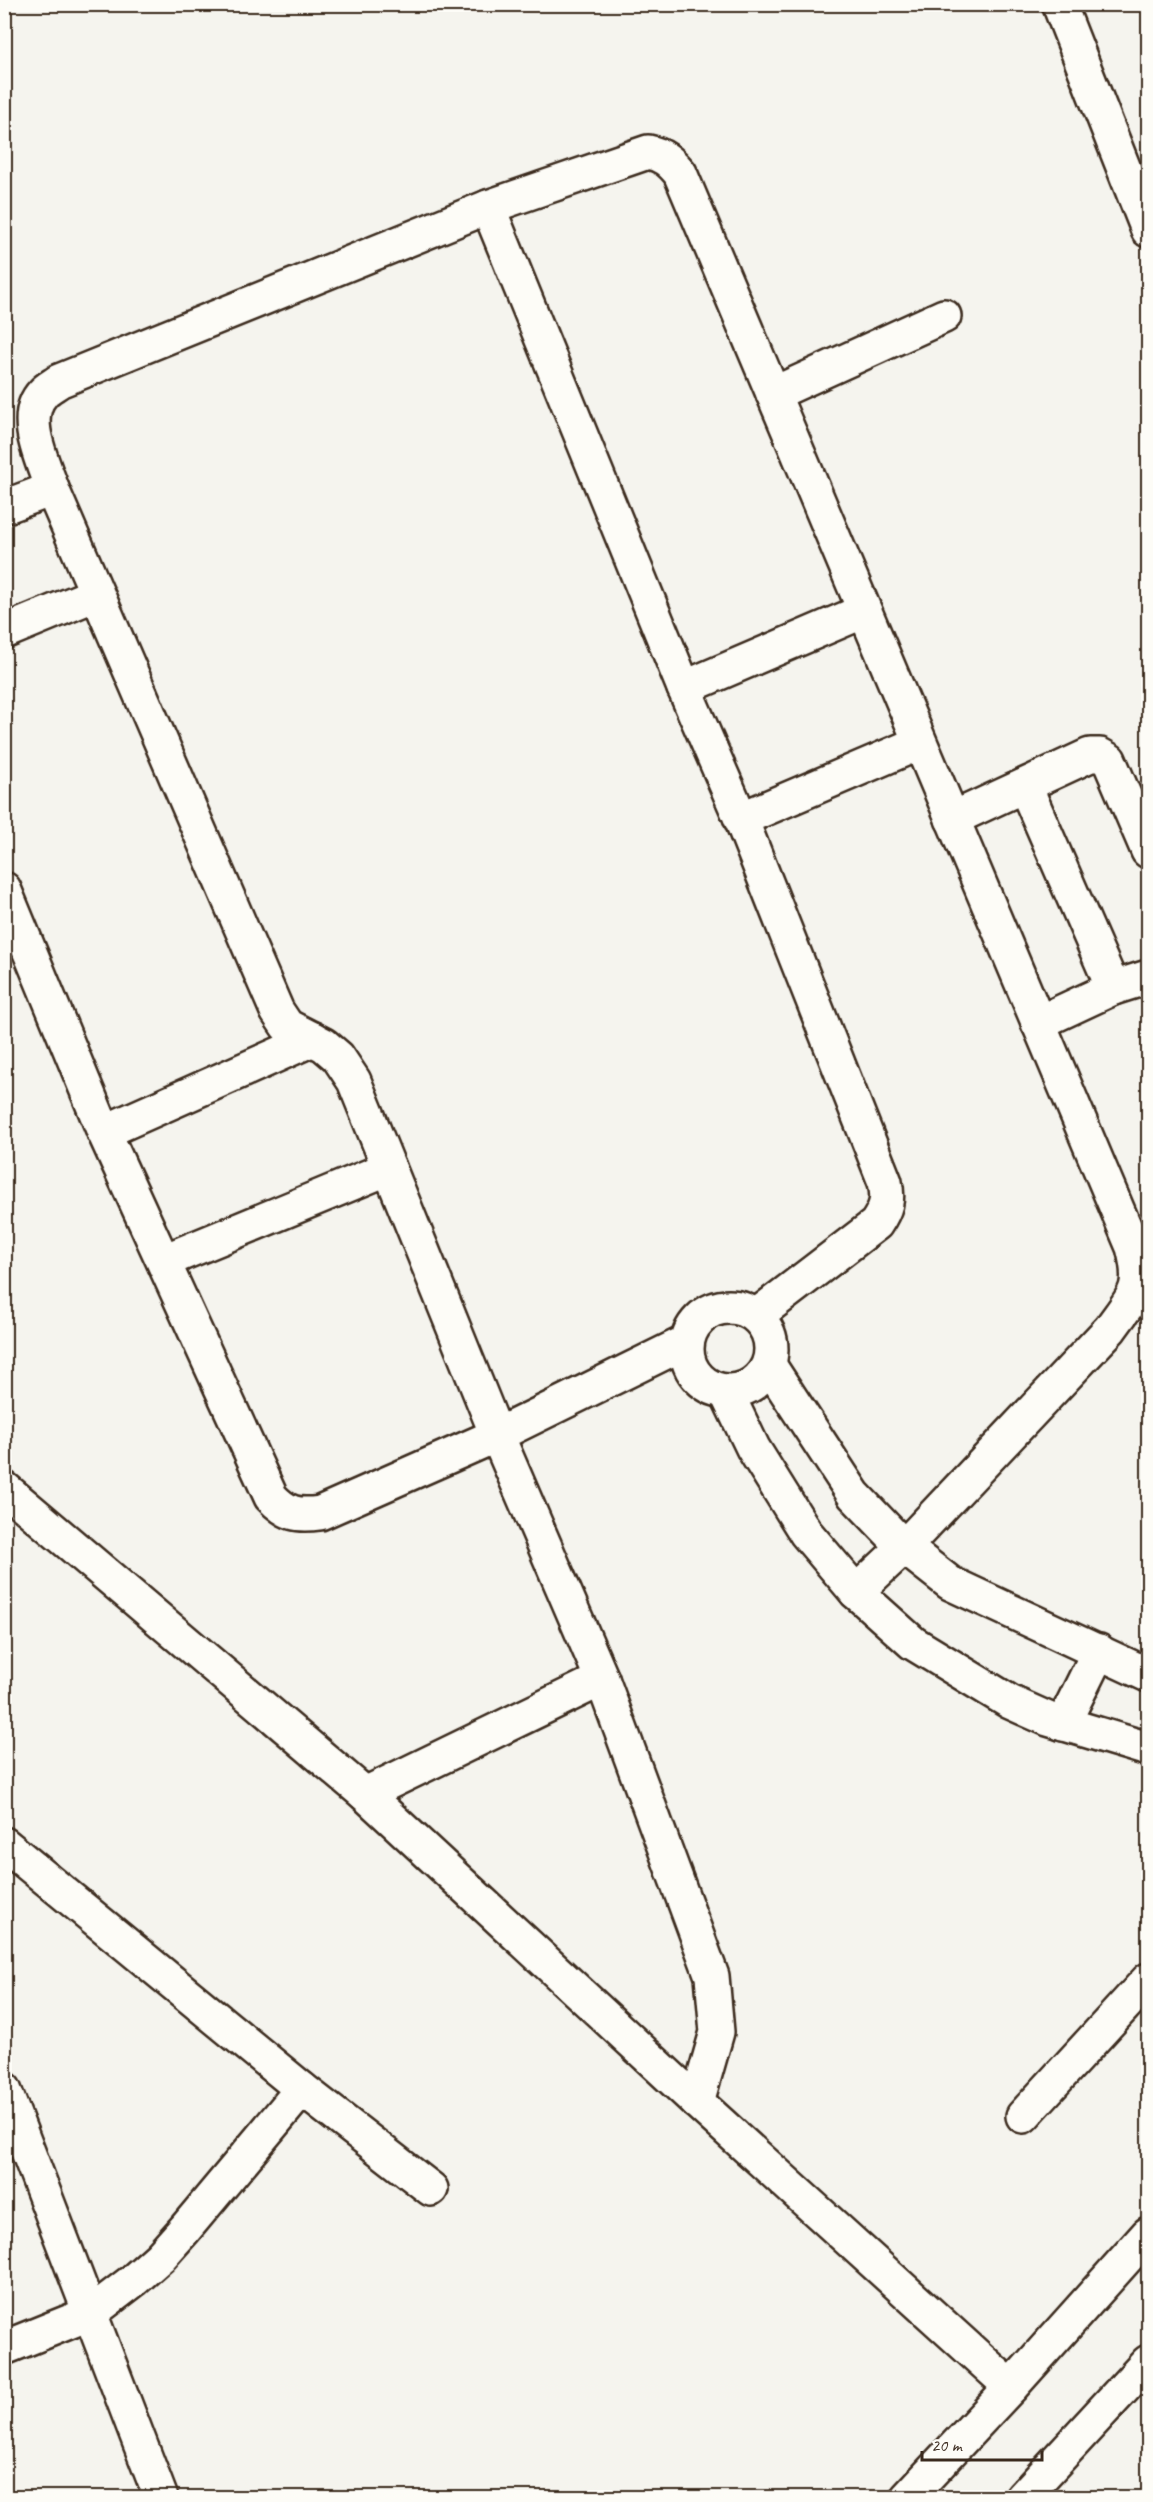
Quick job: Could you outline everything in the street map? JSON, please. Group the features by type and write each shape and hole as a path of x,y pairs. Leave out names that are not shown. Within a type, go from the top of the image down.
{"street":[{"path":"1059,4 1149,230"},
{"path":"697,2102 717,2032 712,1976 602,1679 497,1434 354,1081 338,1057 287,1026 277,1011 52,489 35,433 33,412 42,394 58,381 488,207 648,152 660,154 680,173 1132,1247 1139,1278 1136,1292 1110,1329 904,1546 856,1592"},
{"path":"488,207 684,688 741,819 885,1182 888,1197 885,1210 876,1224 756,1316"},
{"path":"773,394 944,316"},
{"path":"4,507 52,489"},
{"path":"4,632 96,594"},
{"path":"684,688 864,611"},
{"path":"741,819 919,742"},
{"path":"952,819 1090,755 1100,755 1109,760 1149,851"},
{"path":"1025,786 1113,988"},
{"path":"4,889 104,1132 271,1497 281,1509 302,1516 320,1513 497,1434 686,1342"},
{"path":"1038,1023 1113,988 1149,977"},
{"path":"104,1132 313,1040"},
{"path":"164,1261 389,1168"},
{"path":"722,1307 740,1308 756,1316 767,1330 772,1347 769,1365 759,1380 745,1389 726,1392 710,1388 695,1376 687,1360 686,1342 693,1326 705,1313 722,1307"},
{"path":"769,1365 854,1495 904,1546 950,1583 1043,1628 1149,1675"},
{"path":"726,1392 753,1448 806,1533 856,1592 913,1642 1010,1702 1063,1724 1149,1749"},
{"path":"4,1488 365,1794 697,2102 1011,2387"},
{"path":"1063,1724 1099,1651"},
{"path":"365,1794 602,1679"},
{"path":"4,1844 302,2089 431,2189"},
{"path":"1023,2116 1149,1980"},
{"path":"4,2089 162,2498"},
{"path":"4,2348 91,2313 160,2257 302,2089"},
{"path":"907,2498 1149,2234"},
{"path":"1022,2498 1149,2362"}]}
